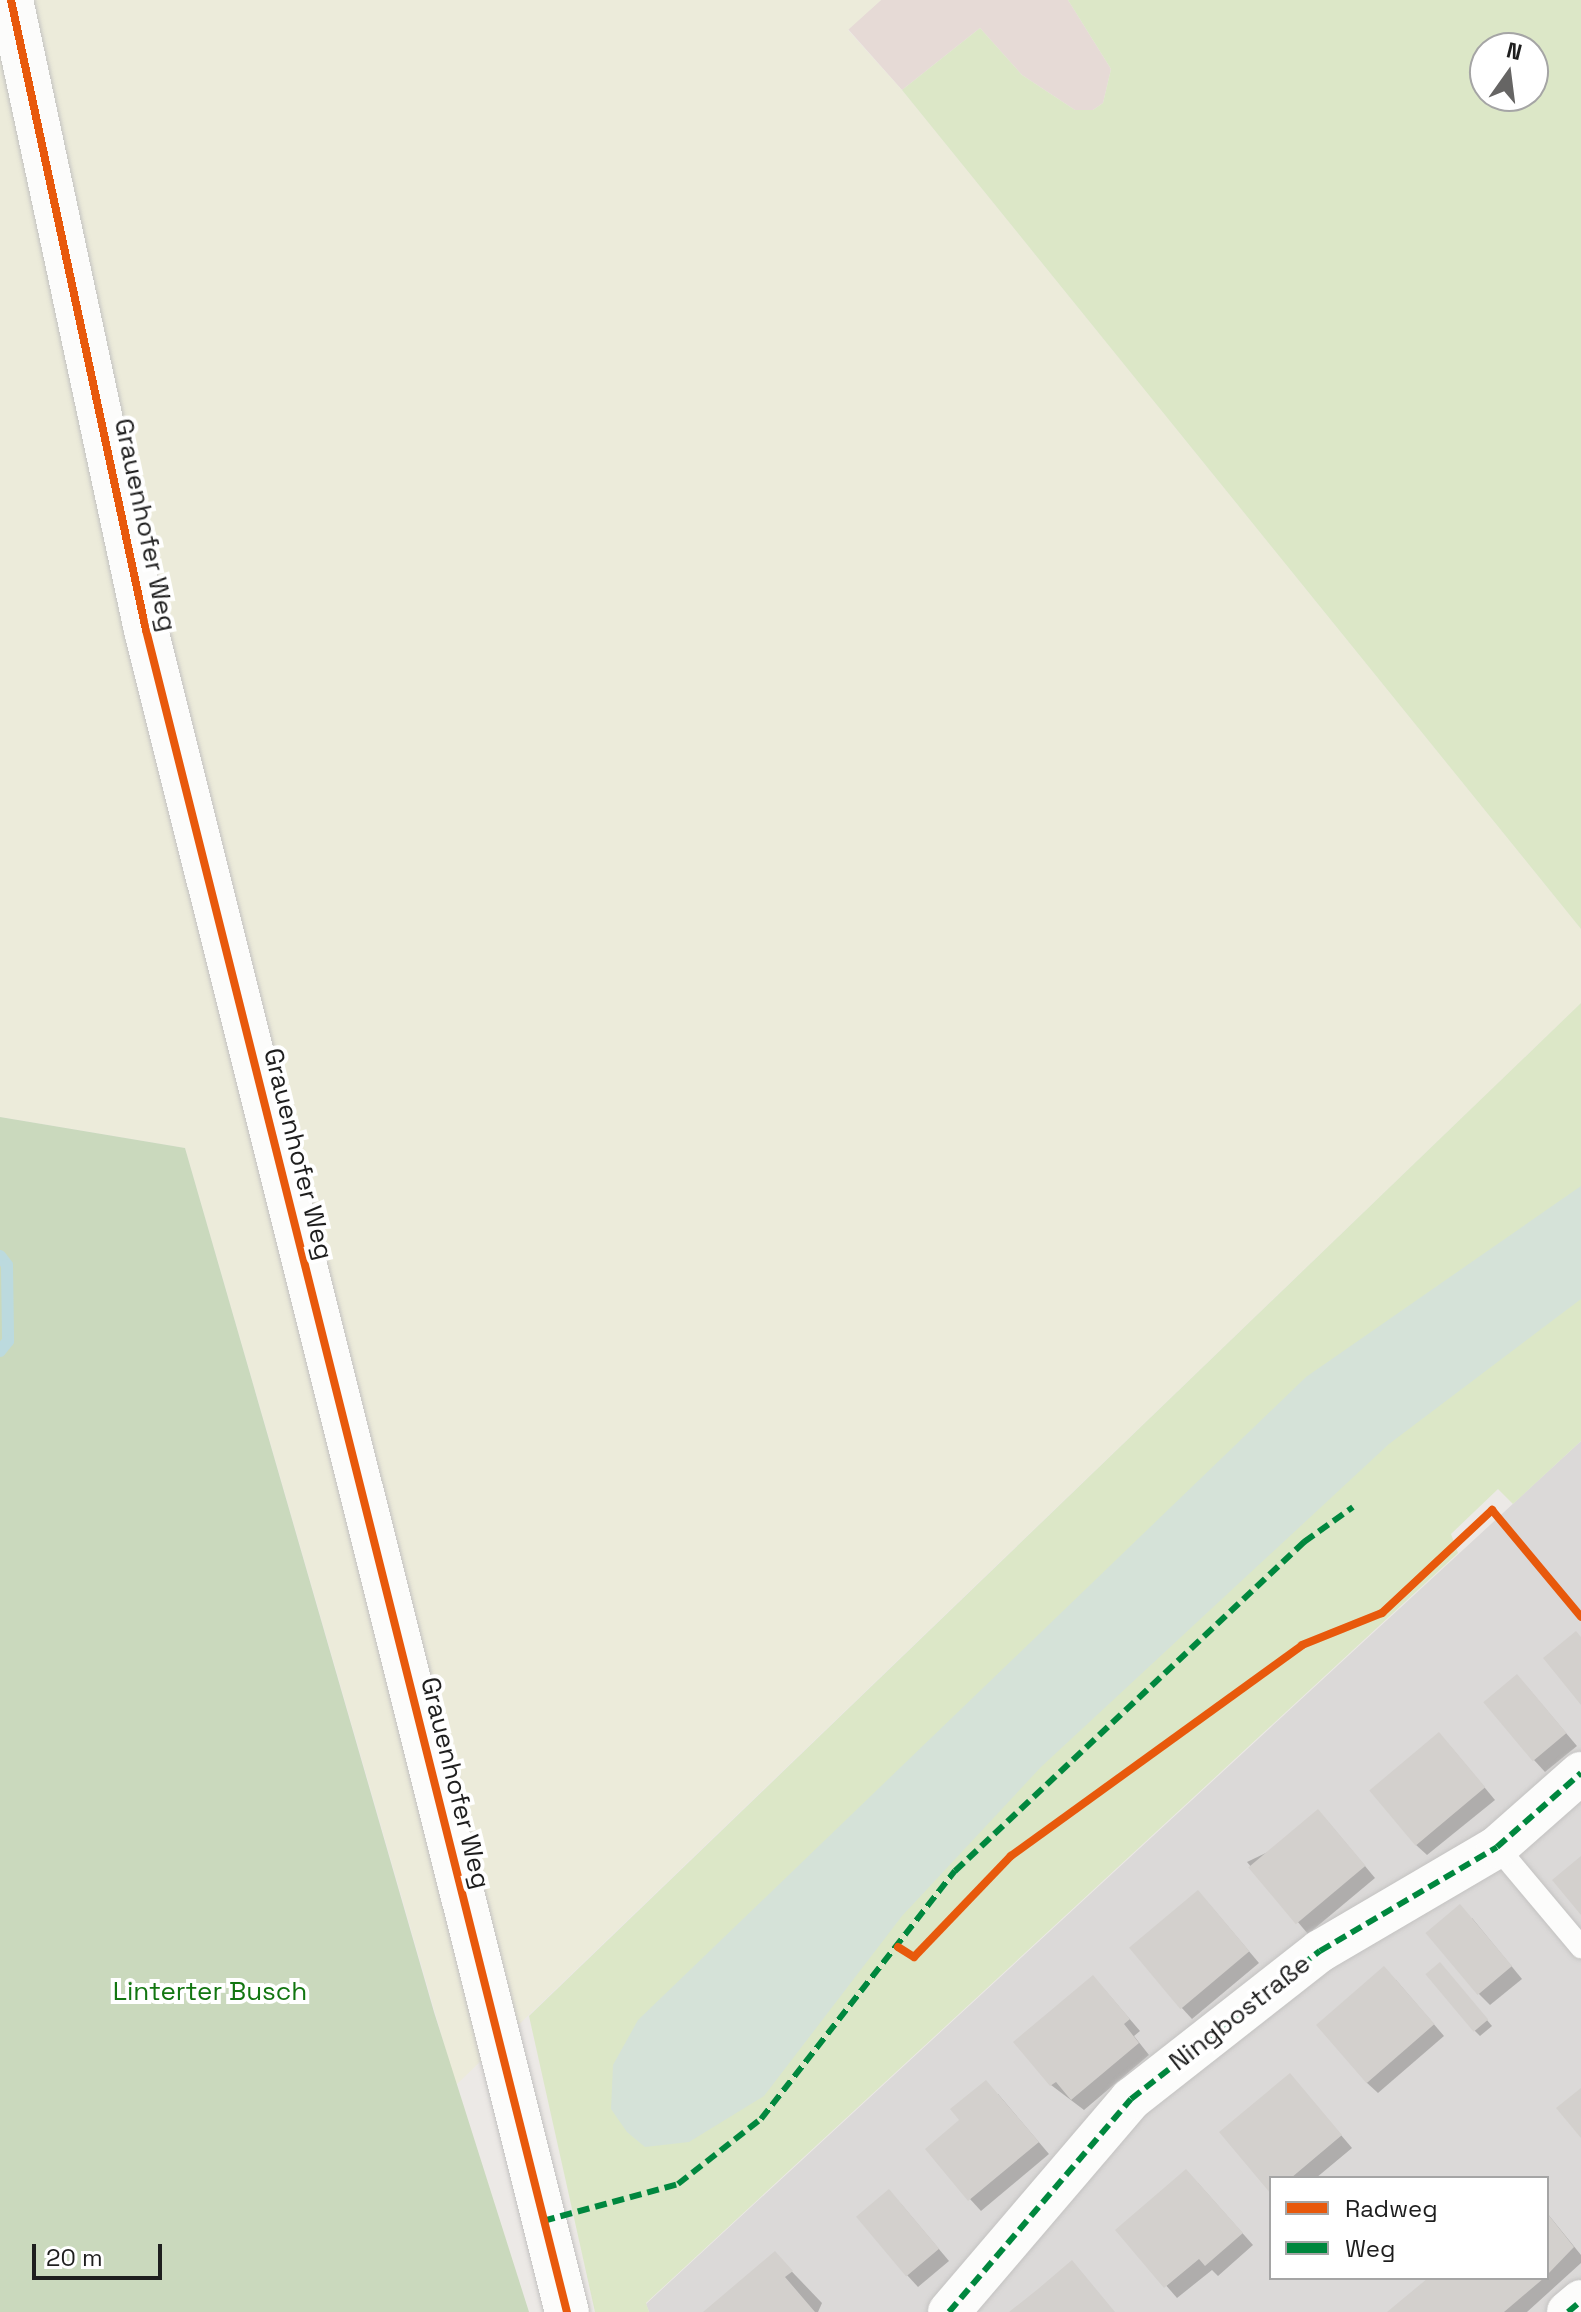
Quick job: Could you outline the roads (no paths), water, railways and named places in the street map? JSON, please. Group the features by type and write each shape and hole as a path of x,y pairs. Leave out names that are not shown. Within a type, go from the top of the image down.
{"street":[{"name":"Grauenhofer Weg","path":"11,0 146,630 567,2312"},
{"name":"Ningbostraße","path":"949,2312 1131,2099 1320,1951 1497,1847 1581,1773"},
{"path":"1568,2312 1581,2301"}],"lane":[{"path":"1497,1847 1581,1947"}],"waterway":[{"path":"0,1256 7,1265 8,1341 0,1351"}],"park label":[{"name":"Linterter Busch","path":"210,1992"}]}
